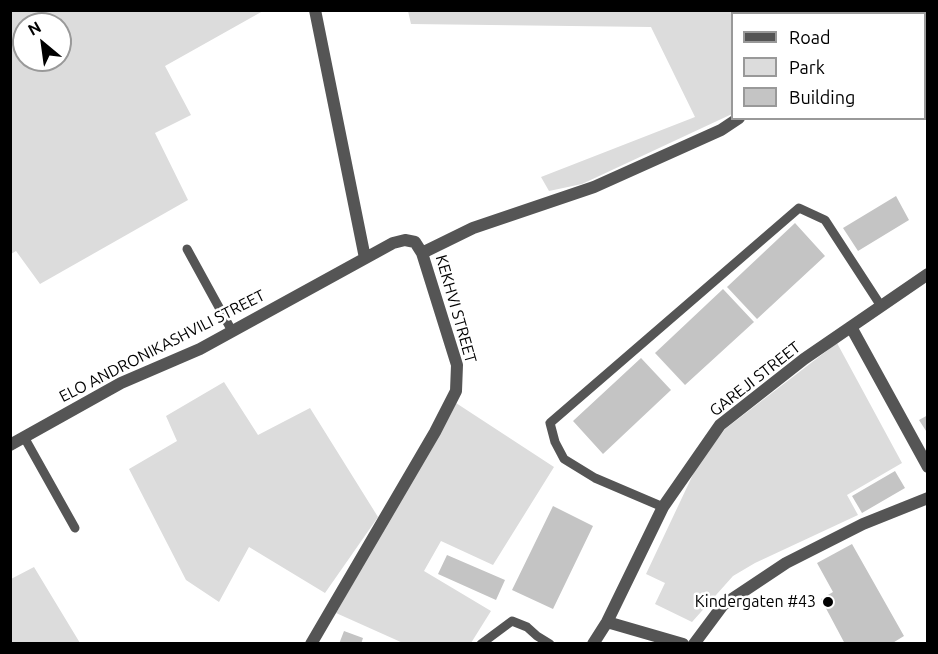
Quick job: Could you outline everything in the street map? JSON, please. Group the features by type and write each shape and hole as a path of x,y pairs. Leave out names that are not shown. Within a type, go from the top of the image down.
{"street":[{"path":"315,10 365,258"},
{"name":"KEKHVI STREET","path":"311,644 418,462 456,391 457,365 422,253 473,228 594,186 722,130 736,120"},
{"name":"ELO ANDRONIKASHVILI STREET","path":"10,445 121,383 200,349 393,243 405,240 415,242 422,253"},
{"name":"GAREJI STREET","path":"593,644 607,622 663,507 720,425 804,359 927,274"},
{"path":"851,327 927,467"},
{"path":"694,644 723,605 786,563 863,524 927,498"},
{"path":"607,622 683,644"}],"lane":[{"path":"663,507 595,478 564,459 555,442 550,423 799,208 825,220 881,306"},
{"path":"187,249 232,331"},
{"path":"24,437 75,528"},
{"path":"482,644 512,621 527,627 550,644"}],"green space":[{"path":"11,10 263,11 165,66 191,115 155,133 188,200 40,284 16,251 11,254"},
{"path":"828,10 922,10 922,12 827,12"},
{"path":"408,11 813,11 731,12 731,114 582,184 549,191 541,177 695,117 651,27 411,24"},
{"path":"837,343 902,463 847,495 858,515 755,563 733,576 692,622 655,604 665,583 646,574 697,466 725,429"},
{"path":"224,382 258,435 310,408 378,517 325,593 249,547 219,602 186,580 129,469 177,441 166,416"},
{"path":"456,403 554,467 493,565 441,541 424,571 491,611 471,643 403,643 336,613"},
{"path":"34,567 80,643 11,643 11,579"}],"building":[{"path":"896,196 909,220 858,251 843,228"},
{"path":"795,223 825,256 757,319 727,287"},
{"path":"723,289 754,322 685,385 655,353"},
{"path":"641,358 671,390 603,454 573,421"},
{"path":"928,415 928,434 919,420"},
{"path":"895,471 905,488 862,513 852,496"},
{"path":"553,506 593,526 553,609 512,590"},
{"path":"852,544 904,636 891,644 845,644 821,599 833,592 817,563"},
{"path":"447,555 505,580 496,600 438,574"},
{"path":"344,631 363,638 361,644 339,644"}],"place":[{"name":"Kindergaten #43","path":"828,602"}]}
